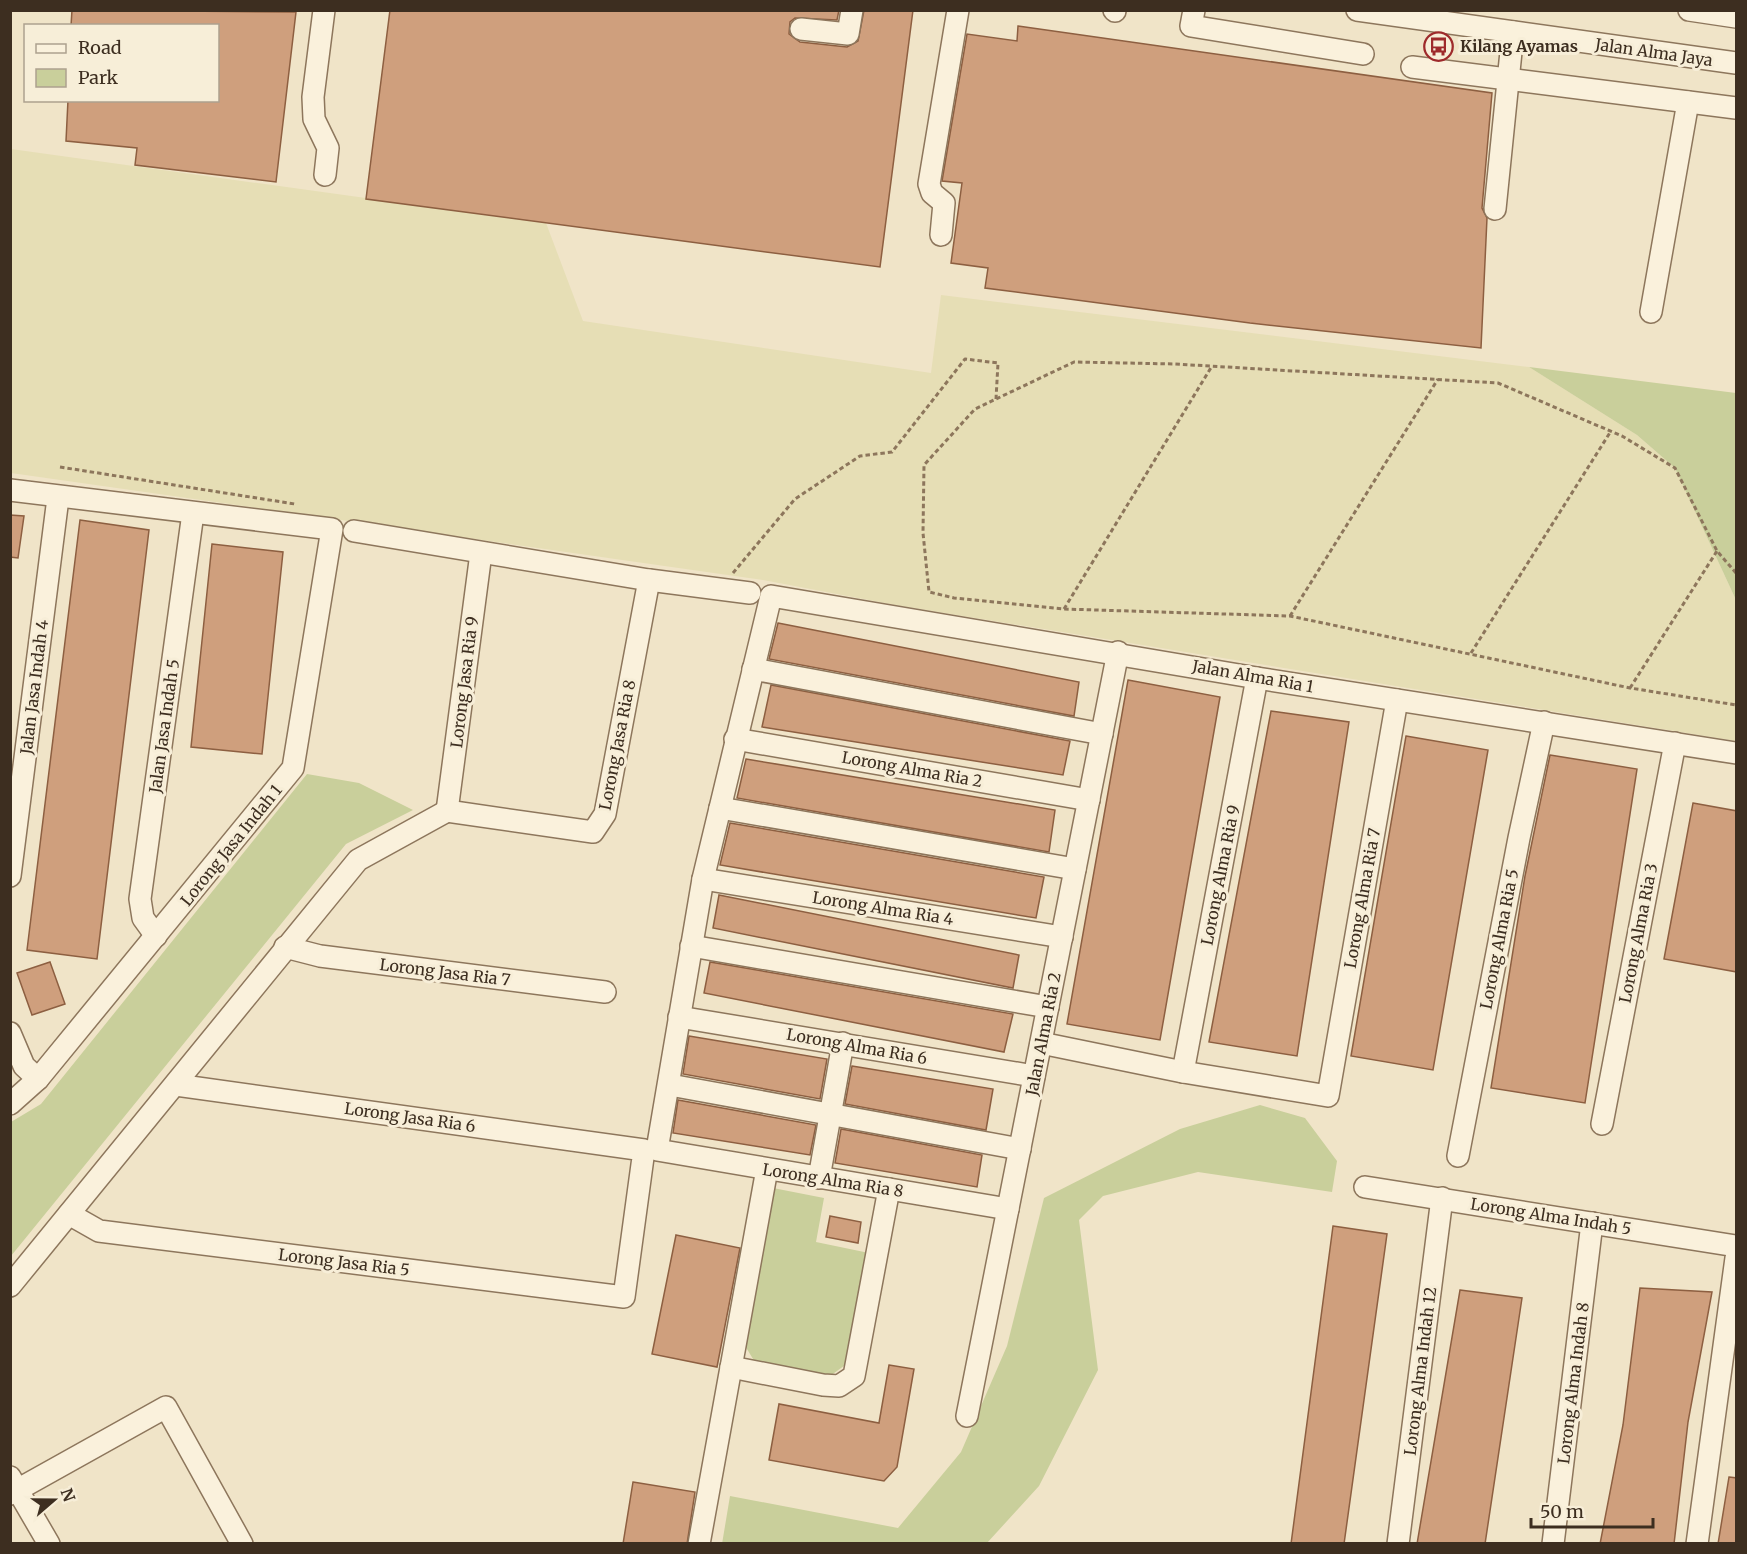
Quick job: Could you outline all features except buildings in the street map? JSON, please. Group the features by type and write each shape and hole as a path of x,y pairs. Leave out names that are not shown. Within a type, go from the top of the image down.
{"street":[{"path":"324,10 313,97 314,119 328,148 325,176"},
{"path":"801,29 848,34 852,10"},
{"path":"941,235 944,202 932,193 929,184 958,10"},
{"path":"1194,10 1191,26 1363,54"},
{"name":"Jalan Alma Jaya","path":"1357,10 1737,63"},
{"path":"1689,10 1737,17"},
{"path":"1495,209 1513,32"},
{"path":"1412,67 1737,108"},
{"path":"1651,312 1688,102"},
{"path":"10,490 58,498 193,513"},
{"name":"Jalan Jasa Indah 4","path":"10,876 58,498"},
{"name":"Lorong Jasa Indah 1","path":"10,1104 38,1079 293,768 332,529 193,513"},
{"name":"Jalan Jasa Indah 5","path":"156,936 143,918 140,899 193,513"},
{"name":"Jalan Alma Ria 1","path":"354,531 649,580 760,594 1118,652 1257,678 1737,753"},
{"name":"Lorong Jasa Ria 9","path":"447,812 481,553"},
{"name":"Lorong Jasa Ria 8","path":"447,812 593,832 605,814 649,580"},
{"path":"651,1150 670,1086 679,1017 703,879 753,669 760,594"},
{"name":"Jalan Alma Ria 2","path":"967,1416 1118,652"},
{"path":"753,669 1102,734"},
{"name":"Lorong Alma Ria 9","path":"1183,1072 1257,678"},
{"name":"Lorong Alma Ria 7","path":"1183,1072 1328,1096 1397,700"},
{"name":"Lorong Alma Ria 5","path":"1458,1156 1519,838 1544,722"},
{"name":"Lorong Alma Ria 2","path":"735,739 1089,800"},
{"name":"Lorong Alma Ria 3","path":"1602,1124 1674,743"},
{"path":"720,808 1075,869"},
{"path":"10,1286 358,860 447,812"},
{"name":"Lorong Alma Ria 4","path":"703,879 1062,937"},
{"path":"691,946 1048,1007"},
{"name":"Lorong Jasa Ria 7","path":"285,947 320,956 605,992"},
{"name":"Lorong Alma Ria 6","path":"679,1017 1034,1076"},
{"path":"10,1034 24,1066 38,1079"},
{"path":"1041,1042 1183,1072"},
{"path":"819,1178 843,1043"},
{"name":"Lorong Jasa Ria 6","path":"176,1085 651,1150"},
{"path":"670,1086 831,1113 1020,1149"},
{"name":"Lorong Alma Ria 8","path":"651,1150 1008,1209"},
{"name":"Lorong Jasa Ria 5","path":"69,1214 99,1231 624,1297 651,1150"},
{"path":"699,1544 767,1169"},
{"name":"Lorong Alma Indah 5","path":"1365,1187 1737,1246"},
{"path":"731,1367 823,1385 839,1386 854,1376 890,1189"},
{"name":"Lorong Alma Indah 12","path":"1398,1544 1442,1198"},
{"name":"Lorong Alma Indah 8","path":"1553,1544 1592,1222"},
{"path":"1697,1544 1737,1258"},
{"path":"50,1544 13,1487 48,1473 166,1407 242,1544"}],"path":[{"path":"732,574 795,500 860,456 892,452 965,359 998,363 996,399"},
{"path":"1737,573 1717,550 1675,468 1611,431 1498,383 1212,366 1074,362 975,409 924,465 923,533 929,592 954,598 1064,609 1290,616 1630,688 1737,705"},
{"path":"1064,609 1212,366"},
{"path":"1290,616 1438,379"},
{"path":"1471,653 1611,431"},
{"path":"60,466 296,504"},
{"path":"1630,688 1717,550"}],"shaded area":[{"path":"11,149 546,223 583,321 931,373 941,295 1529,367 1637,435 1675,468 1736,600 1736,741 895,605 763,580 11,473"}],"green space":[{"path":"1529,367 1736,393 1736,600 1675,468 1637,435"},
{"path":"307,774 359,783 413,810 346,844 11,1256 11,1122 41,1104"},
{"path":"1260,1105 1305,1118 1337,1161 1332,1192 1198,1172 1103,1196 1079,1220 1098,1370 1039,1486 987,1543 722,1544 730,1496 898,1528 961,1452 1007,1346 1044,1198 1180,1129"},
{"path":"773,1188 824,1198 816,1242 869,1253 848,1363 830,1376 756,1364 744,1344"}],"place":[{"name":"Kilang Ayamas","path":"1439,46"}]}
